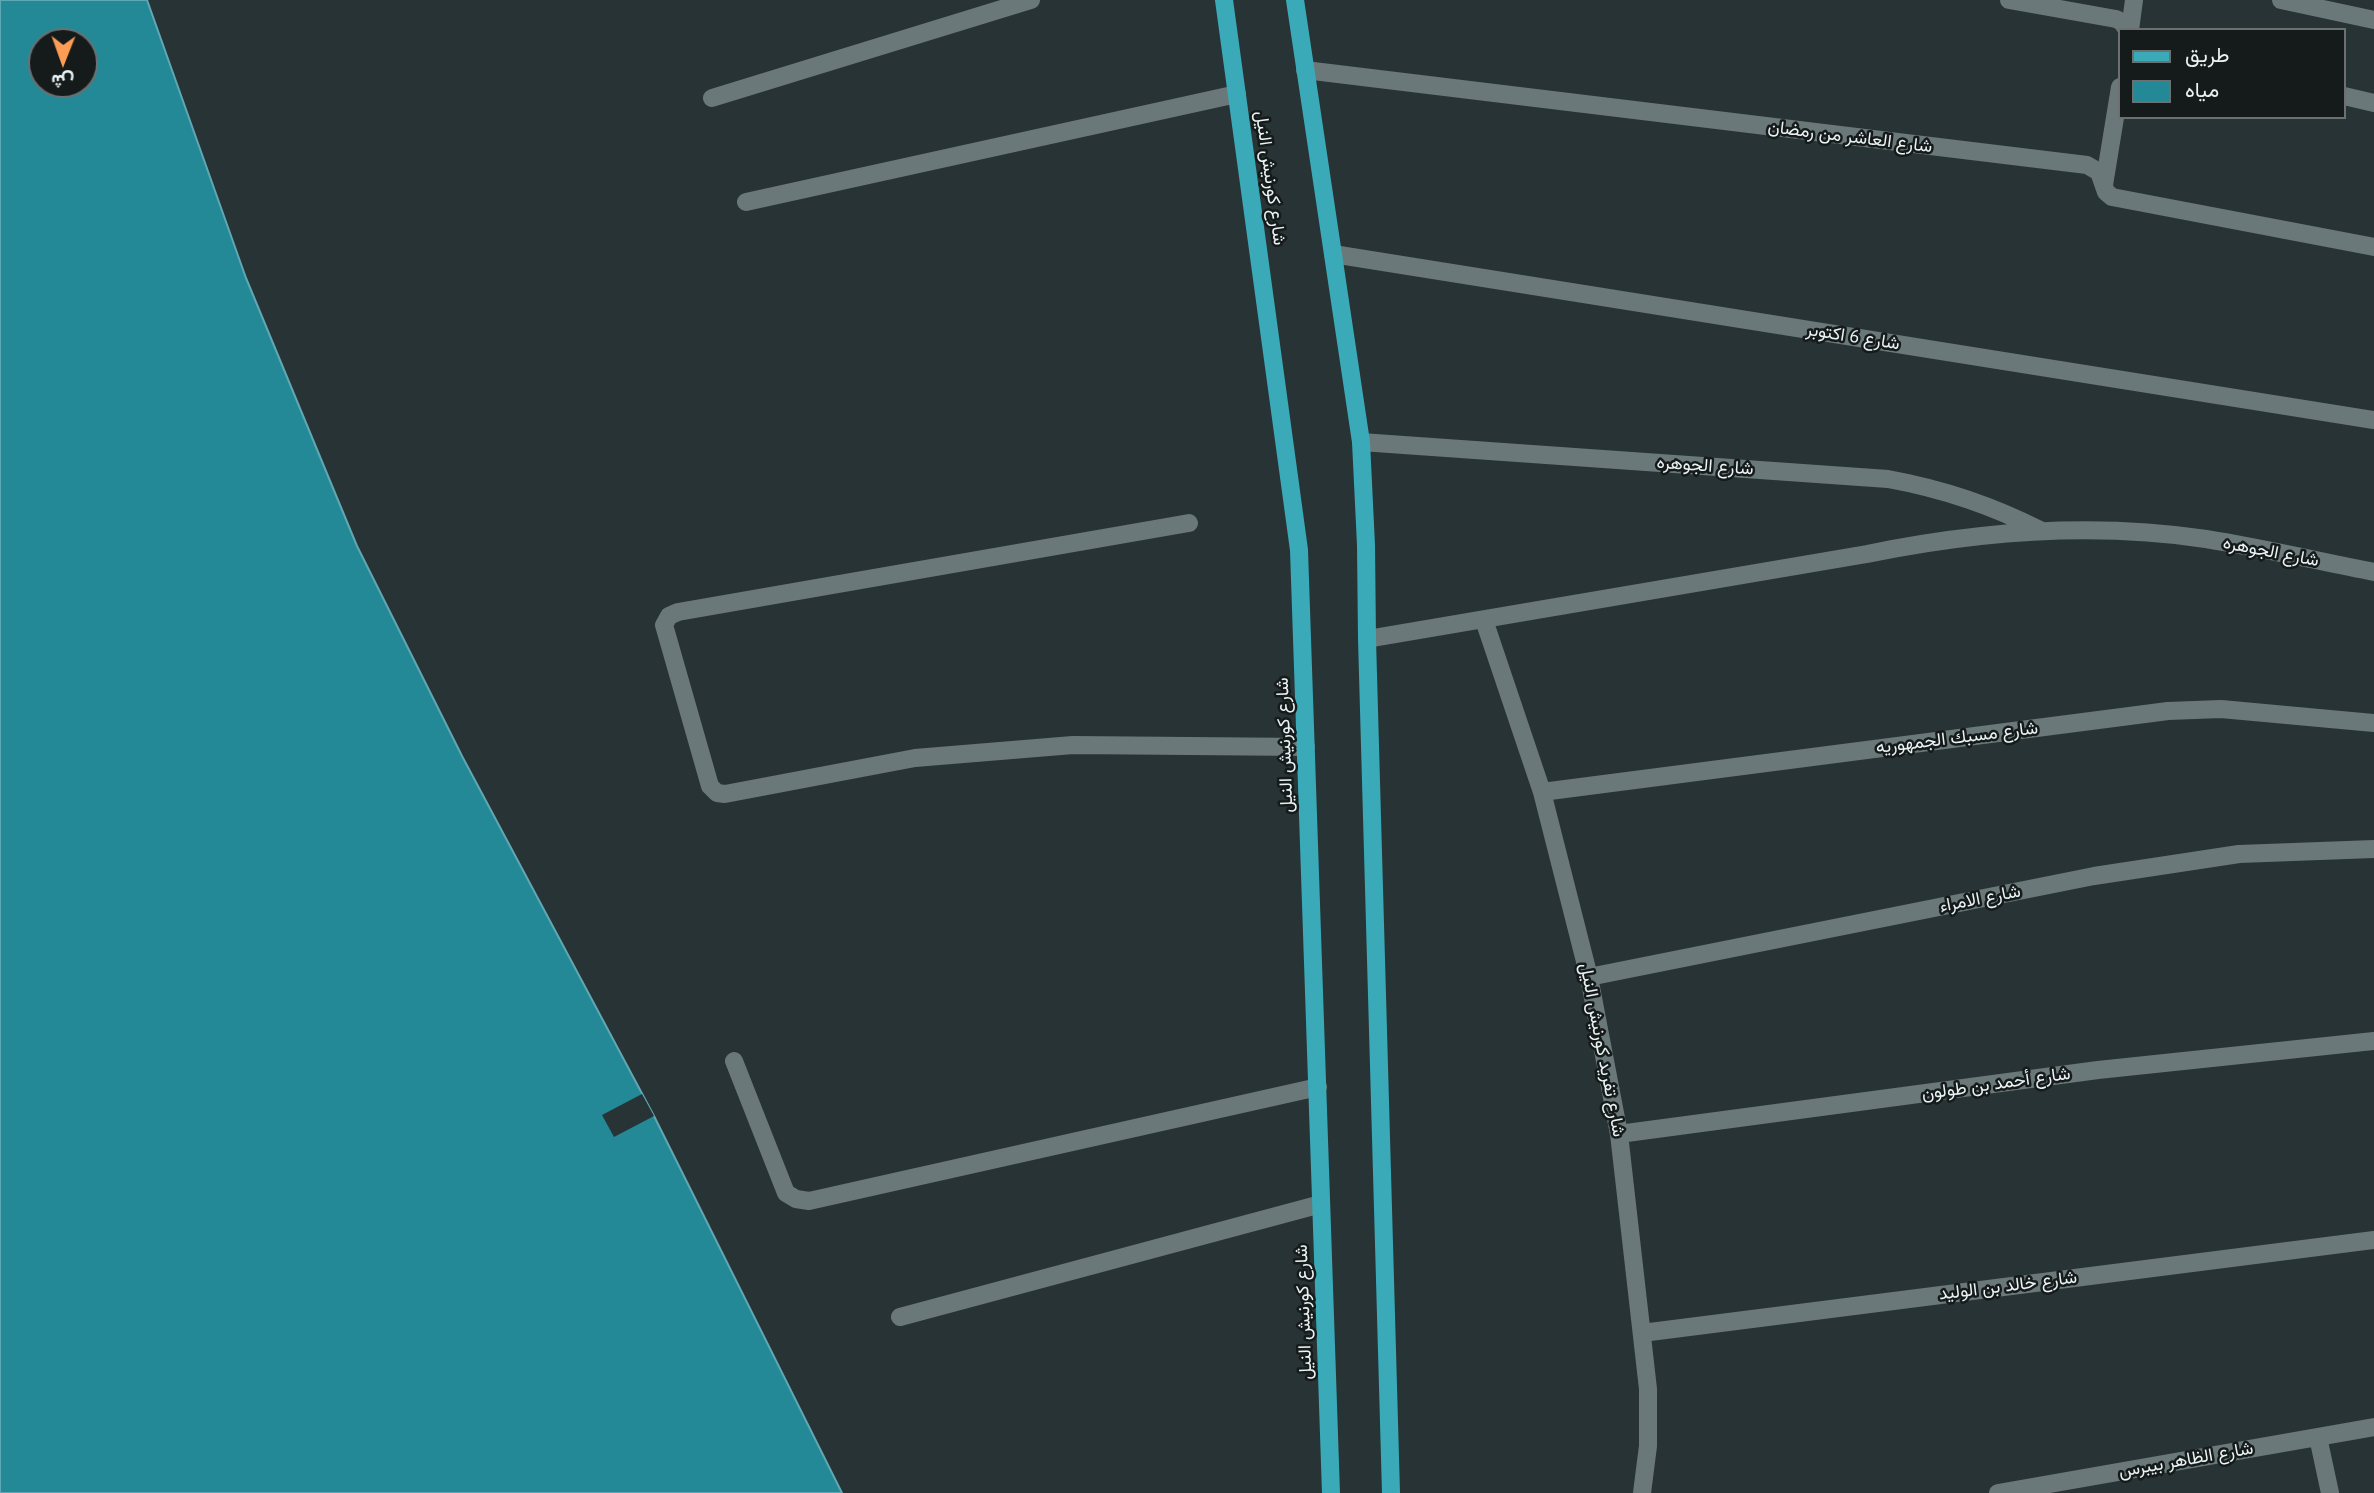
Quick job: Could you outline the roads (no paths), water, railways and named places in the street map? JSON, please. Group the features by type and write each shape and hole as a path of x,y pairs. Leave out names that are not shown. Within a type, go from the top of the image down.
{"main road":[{"name":"شارع كورنيش النيل","path":"1224,0 1299,550 1331,1493"},
{"path":"1294,0 1361,442 1391,1493"}],"street":[{"path":"712,98 1031,0"},
{"path":"2010,0 2116,19 2127,28"},
{"path":"2129,28 2134,0"},
{"path":"2281,0 2374,20"},
{"name":"شارع العاشر من رمضان","path":"1305,70 2087,166 2099,172 2106,192 2112,197 2374,247"},
{"path":"746,202 1237,94"},
{"path":"2346,96 2374,103"},
{"path":"2104,185 2118,99"},
{"name":"شارع 6 اكتوبر","path":"1333,254 2374,420"},
{"name":"شارع الجوهره","path":"1361,442 1888,480 1968,498 2041,530"},
{"path":"1189,523 692,610 669,617 664,625 710,786 717,793 725,794 915,758 1073,745 1306,747"},
{"name":"شارع الجوهره","path":"1367,639 1484,621 1924,542 2041,530 2123,531 2205,539 2374,572"},
{"name":"شارع تفريد كورنيش النيل","path":"1484,621 1542,792 1589,977 1619,1134 1648,1401 1648,1446 1642,1493"},
{"name":"شارع مسبك الجمهوريه","path":"1542,792 2168,711 2221,709 2374,723"},
{"name":"شارع الامراء","path":"1589,977 2094,876 2238,854 2374,849"},
{"name":"شارع أحمد بن طولون","path":"1619,1134 2098,1070 2374,1041"},
{"path":"734,1061 786,1193 796,1199 809,1201 1318,1087"},
{"path":"900,1317 1321,1203"},
{"name":"شارع خالد بن الوليد","path":"1642,1333 2374,1240"},
{"name":"شارع الظاهر بيبرس","path":"1998,1493 2374,1427"},
{"path":"2318,1437 2330,1493"}],"water":[{"path":"0,0 147,0 246,278 357,546 462,756 654,1116 842,1493 0,1493"}]}
